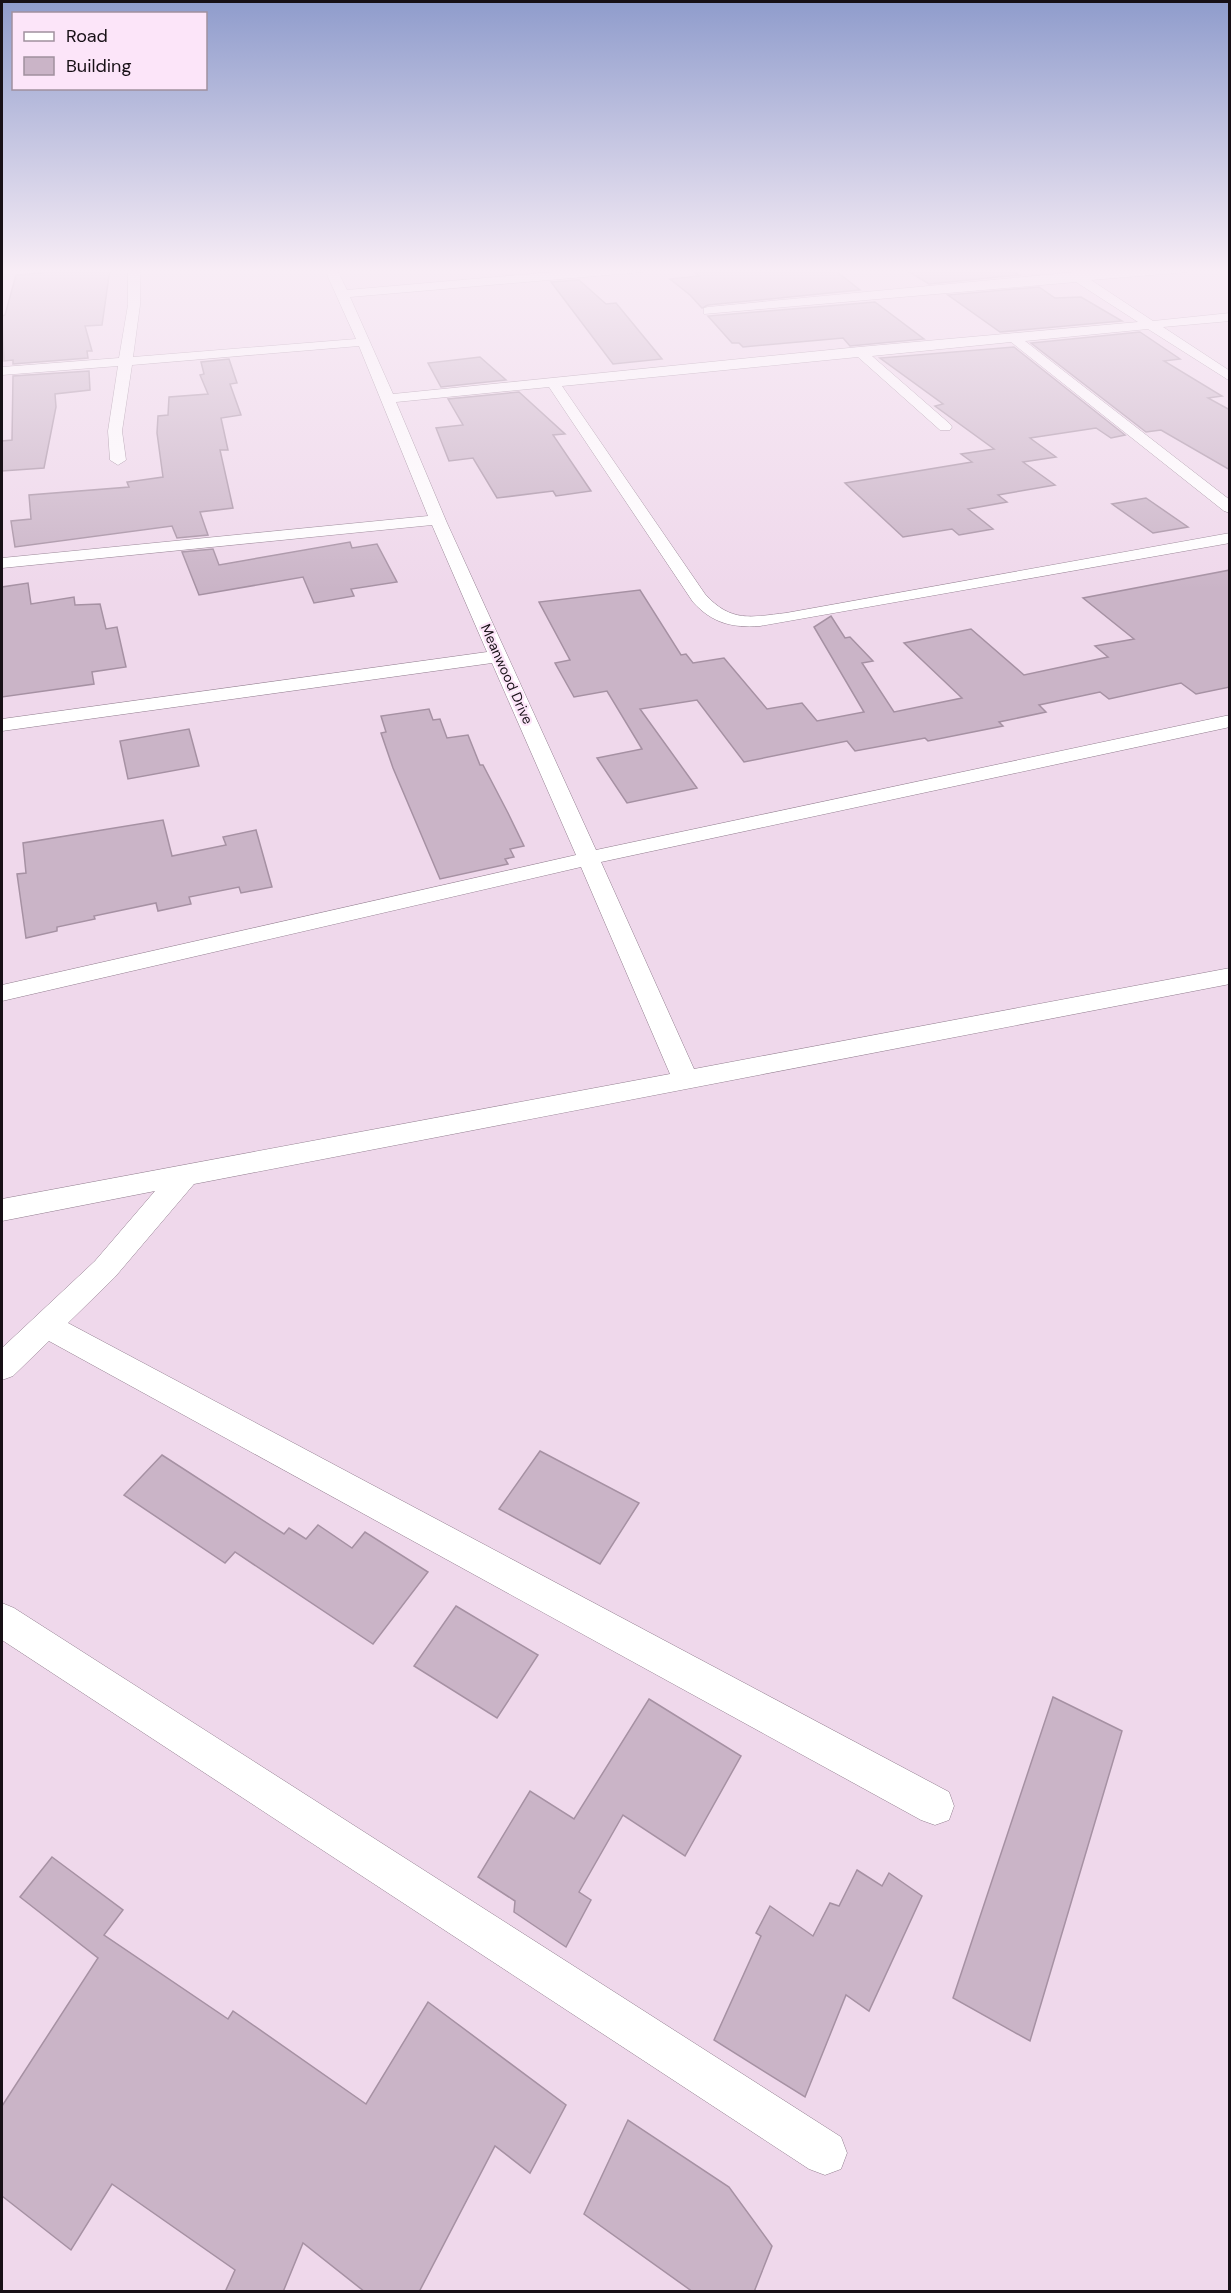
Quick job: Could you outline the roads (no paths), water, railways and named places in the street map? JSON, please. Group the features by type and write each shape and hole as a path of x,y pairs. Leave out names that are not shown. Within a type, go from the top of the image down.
{"street":[{"path":"118,460 115,431 124,375"},
{"name":"Meanwood Drive","path":"378,375 438,520 590,858 685,1079"},
{"path":"388,399 621,375"},
{"path":"886,375 945,427"},
{"path":"1060,375 1230,508"},
{"path":"552,382 699,598 716,616 731,622 786,618 1230,538"},
{"path":"2,563 248,541 438,520"},
{"path":"2,725 499,656"},
{"path":"2,993 143,963 590,858 1230,721"},
{"path":"2,1210 1230,976"},
{"path":"2,1367 105,1269 186,1174"},
{"path":"46,1325 935,1806"},
{"path":"2,1620 825,2153"}]}
